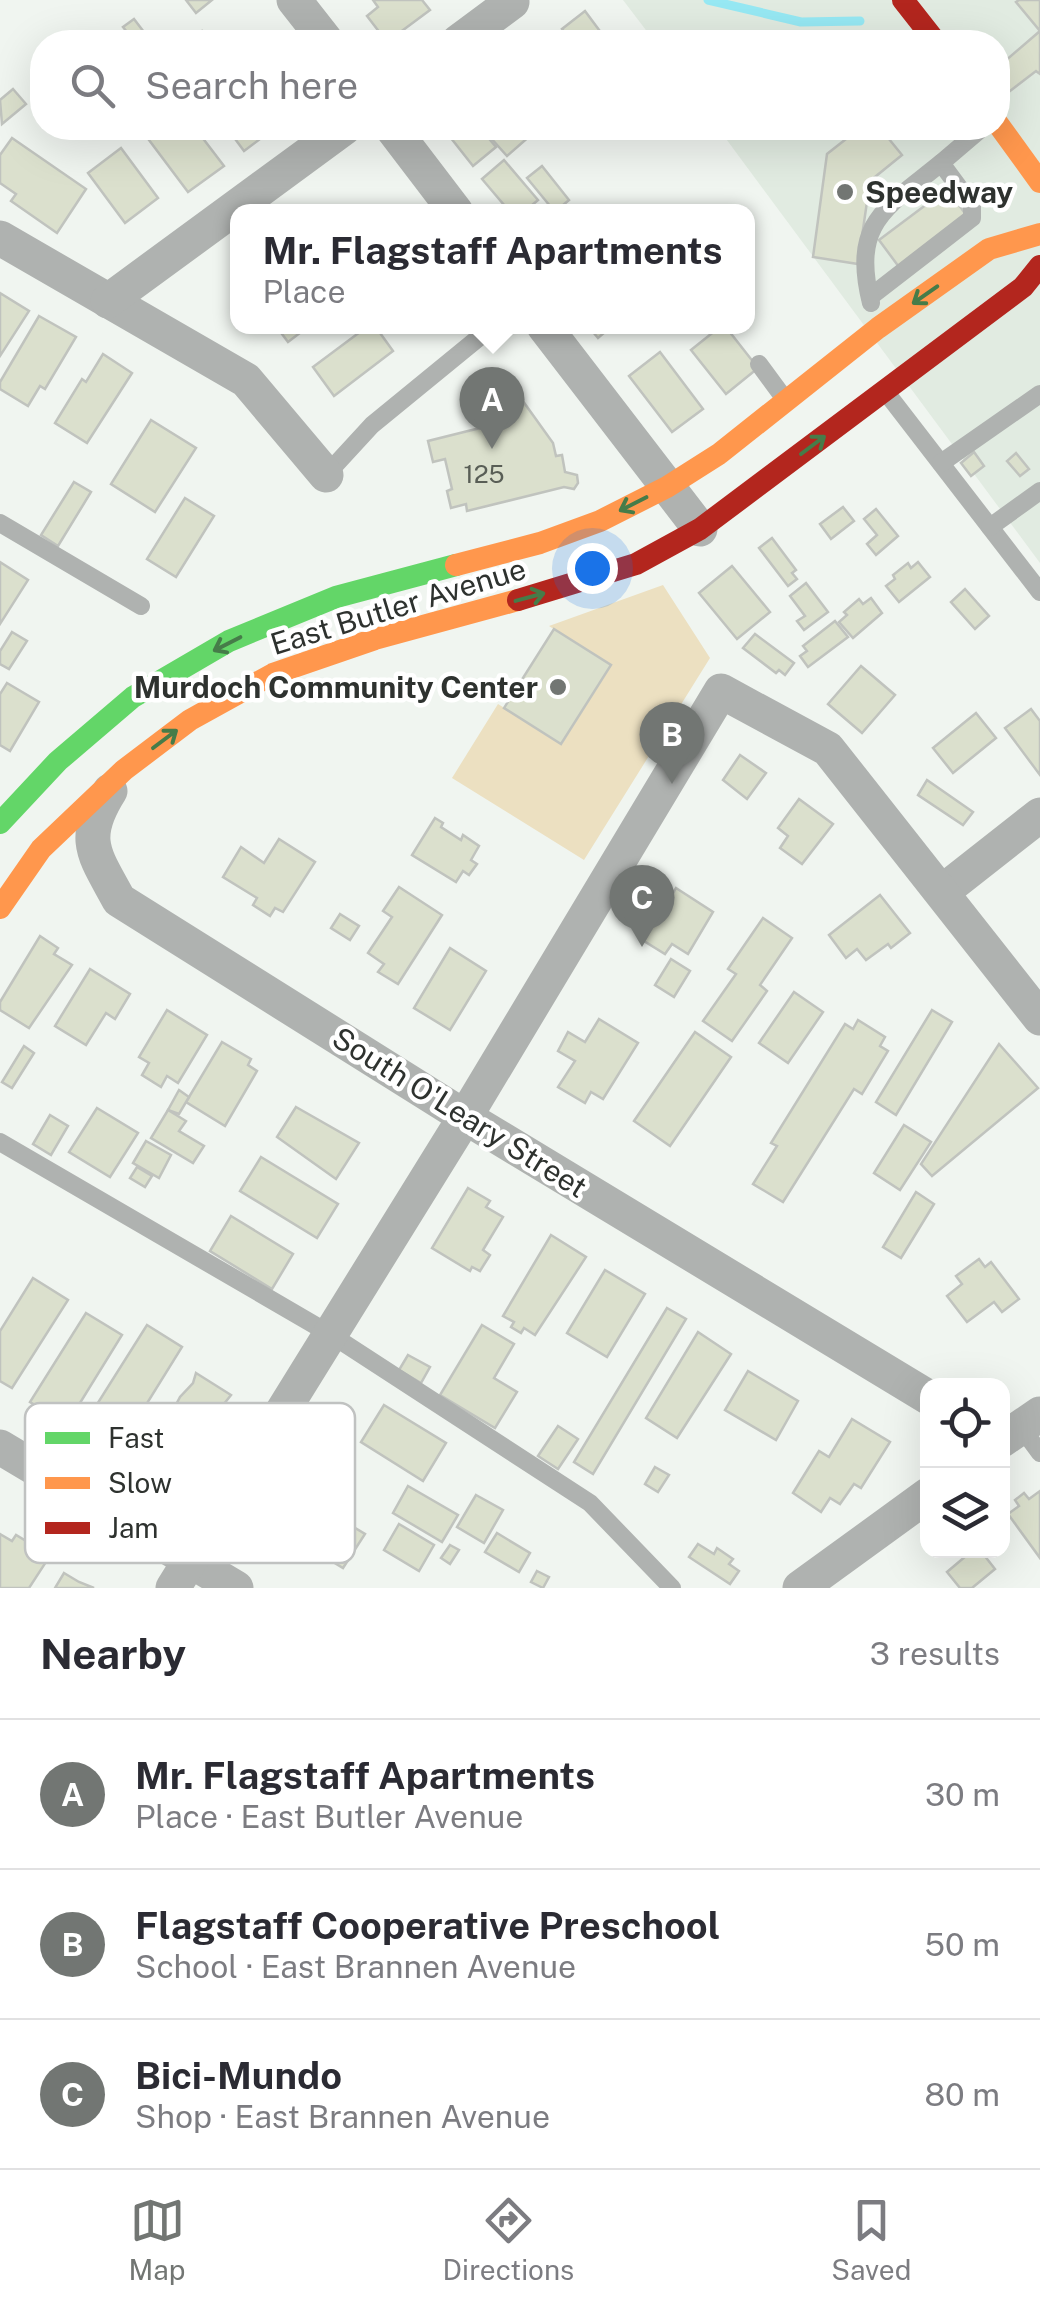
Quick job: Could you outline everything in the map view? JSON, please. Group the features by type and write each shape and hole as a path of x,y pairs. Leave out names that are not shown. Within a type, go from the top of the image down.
{"main road":[{"path":"903,0 927,30"},
{"path":"1010,140 1040,182"},
{"name":"East Butler Avenue","path":"0,824 58,761 132,698 229,641 336,597 540,543 600,521 667,487 719,454 878,328 989,248 1040,234"},
{"name":"East Butler Avenue","path":"0,908 42,849 124,770 190,720 273,674 376,638 556,590 636,564 700,529 1023,287 1040,266"}],"street":[{"path":"294,0 318,30"},
{"path":"474,30 512,2"},
{"path":"240,204 328,140"},
{"path":"401,140 450,204"},
{"path":"108,301 230,212"},
{"path":"0,238 246,380 326,475"},
{"path":"550,334 700,529"},
{"path":"287,1403 721,692 828,750 1040,1018"},
{"name":"South O'Leary Street","path":"124,770 98,810 91,845 118,900 920,1392"},
{"path":"942,892 1040,816"},
{"path":"0,824 42,849"},
{"path":"0,1447 25,1465"},
{"path":"800,1588 920,1501"},
{"path":"181,1574 236,1588"}],"lane":[{"path":"878,328 870,297 867,250 877,215 968,140"},
{"path":"870,297 972,218 972,205 941,163"},
{"path":"958,229 978,257"},
{"path":"326,475 372,425 482,334"},
{"path":"758,364 787,403"},
{"path":"885,391 1040,592"},
{"path":"940,464 1040,394"},
{"path":"990,527 1040,491"},
{"path":"0,523 141,606"},
{"path":"0,1142 330,1334 590,1503 672,1588"}],"shaded area":[{"path":"623,0 1040,0 1040,563 727,140 1010,140 1010,30 646,30"},
{"path":"663,585 710,658 584,860 452,778 498,704 562,744 611,666 549,626"}],"building":[{"path":"186,0 212,0 196,13"},
{"path":"373,0 422,0 430,10 403,30 378,30 367,16 378,7"},
{"path":"1040,0 1040,31 1016,2"},
{"path":"585,11 599,30 563,30"},
{"path":"134,19 142,30 125,30 123,27"},
{"path":"1040,31 1040,74 1036,71 1010,91 1010,57"},
{"path":"13,89 26,104 2,124 0,100"},
{"path":"12,138 86,189 57,233 11,201 16,194 0,183 0,155"},
{"path":"149,140 204,140 224,166 188,192"},
{"path":"236,140 259,140 244,151"},
{"path":"452,140 490,140 496,147 473,166"},
{"path":"493,140 525,140 507,156"},
{"path":"845,140 890,140 902,155 870,181 858,264 813,257 827,154"},
{"path":"121,148 158,198 125,223 88,173"},
{"path":"504,160 538,200 533,204 503,204 482,179"},
{"path":"542,166 569,200 564,204 548,204 527,178"},
{"path":"947,189 967,216 899,267 879,240"},
{"path":"0,293 29,311 0,356"},
{"path":"39,316 76,337 45,389 40,386 28,406 0,389 0,382"},
{"path":"282,334 298,334 288,342"},
{"path":"357,334 381,334 393,351 334,396 313,367"},
{"path":"711,334 731,334 758,368 726,394 691,350"},
{"path":"660,352 703,409 672,432 629,376"},
{"path":"103,354 132,373 87,443 55,423"},
{"path":"520,397 553,443 556,456 562,455 565,472 577,475 578,483 574,489 564,487 467,511 466,504 451,508 447,491 452,489 445,459 433,462 428,441 496,424 491,405"},
{"path":"151,420 196,448 155,512 111,484"},
{"path":"974,452 984,466 971,476 961,463"},
{"path":"1016,453 1029,469 1020,476 1007,461"},
{"path":"74,482 91,492 58,546 41,535"},
{"path":"185,498 214,516 176,577 147,559"},
{"path":"843,507 854,521 831,539 820,524"},
{"path":"876,509 898,536 876,555 867,544 877,535 864,519"},
{"path":"772,538 796,570 792,573 797,579 788,586 759,548"},
{"path":"0,562 28,580 0,624"},
{"path":"918,562 930,577 899,602 886,586 908,563 911,568"},
{"path":"732,566 770,612 737,639 699,593"},
{"path":"806,583 828,612 804,630 797,621 805,616 790,596"},
{"path":"965,589 989,616 975,629 951,602"},
{"path":"871,598 882,613 853,638 839,622 859,599 863,604"},
{"path":"835,621 848,637 808,667 800,656 807,651 803,646"},
{"name":"Murdoch Community Center","path":"554,629 611,665 561,744 504,708"},
{"path":"12,632 27,641 9,669 0,664 0,651"},
{"path":"755,634 794,663 785,675 779,670 776,673 743,648"},
{"path":"861,666 895,695 862,733 828,704"},
{"path":"7,683 39,702 10,751 0,745 0,694"},
{"path":"1031,709 1040,721 1040,775 1005,728"},
{"path":"976,713 996,738 953,773 933,748"},
{"path":"740,755 766,773 747,799 723,780"},
{"path":"927,780 973,812 963,825 918,795"},
{"path":"799,799 833,824 802,864 780,848 788,836 778,828"},
{"path":"435,818 461,840 463,835 479,846 471,860 477,864 469,875 463,871 456,882 412,855"},
{"path":"279,839 315,862 283,912 275,908 270,916 253,905 257,898 223,877 241,847 264,863"},
{"path":"399,887 442,915 398,984 378,972 384,964 368,953 392,917 383,911"},
{"path":"676,888 713,912 688,954 672,944 665,954 644,941"},
{"path":"880,895 910,933 866,960 857,949 846,958 829,935"},
{"path":"340,914 359,926 350,940 331,928"},
{"path":"763,918 792,938 760,985 767,991 732,1041 703,1021 736,974 728,969"},
{"path":"40,936 58,948 54,954 72,965 29,1028 0,1010 0,1002"},
{"path":"450,948 486,971 450,1030 414,1008"},
{"path":"671,959 690,971 674,997 655,985"},
{"path":"90,969 130,994 115,1019 106,1013 86,1045 55,1026"},
{"path":"794,992 823,1012 788,1063 759,1043"},
{"path":"167,1010 207,1035 178,1083 167,1076 161,1087 142,1075 149,1063 139,1057"},
{"path":"932,1010 952,1022 896,1115 876,1102"},
{"path":"599,1019 638,1043 603,1099 591,1092 585,1103 558,1087 575,1061 558,1051 568,1032 585,1042"},
{"path":"858,1020 885,1037 880,1046 888,1051 862,1094 854,1089 783,1202 753,1184 777,1146 771,1143 845,1024 853,1029"},
{"path":"695,1032 731,1057 670,1146 634,1121"},
{"path":"222,1042 251,1059 248,1065 257,1071 225,1126 186,1102"},
{"path":"999,1044 1038,1088 932,1176 921,1164"},
{"path":"24,1046 34,1053 12,1088 2,1082"},
{"path":"179,1090 189,1097 179,1114 168,1110"},
{"path":"296,1107 359,1143 336,1179 277,1137"},
{"path":"97,1108 138,1133 110,1177 69,1152"},
{"path":"168,1110 186,1121 179,1131 204,1146 193,1163 151,1138"},
{"path":"50,1115 68,1126 51,1155 33,1144"},
{"path":"904,1125 931,1142 900,1190 874,1173"},
{"path":"146,1141 171,1155 159,1178 133,1163"},
{"path":"261,1157 338,1204 317,1238 240,1191"},
{"path":"137,1167 152,1176 145,1187 130,1178"},
{"path":"468,1188 490,1201 486,1207 503,1217 483,1250 490,1255 480,1271 472,1267 470,1271 432,1248"},
{"path":"916,1192 934,1204 901,1258 883,1247"},
{"path":"231,1216 293,1254 272,1289 210,1251"},
{"path":"551,1235 586,1257 535,1335 524,1328 521,1333 511,1327 514,1322 503,1316"},
{"path":"979,1259 985,1267 991,1262 1019,1299 1002,1312 994,1302 967,1322 947,1296 962,1284 956,1276"},
{"path":"605,1270 645,1294 607,1357 567,1333"},
{"path":"33,1278 68,1300 12,1388 0,1381 0,1331"},
{"path":"667,1308 686,1319 593,1474 574,1462"},
{"path":"86,1313 122,1335 80,1403 30,1402"},
{"path":"147,1325 182,1347 147,1403 98,1403"},
{"path":"482,1325 514,1344 494,1378 517,1392 495,1428 440,1395"},
{"path":"698,1332 731,1354 677,1438 646,1418"},
{"path":"408,1355 430,1367 421,1383 399,1370"},
{"path":"748,1371 798,1401 776,1440 725,1410"},
{"path":"196,1373 231,1395 225,1403 177,1403"},
{"path":"384,1405 446,1443 423,1481 361,1442"},
{"path":"852,1419 890,1442 861,1488 854,1484 840,1504 830,1498 821,1512 793,1493 819,1451 829,1457"},
{"path":"558,1426 578,1439 558,1469 538,1456"},
{"path":"655,1467 669,1475 658,1492 645,1484"},
{"path":"408,1486 458,1515 442,1542 393,1513"},
{"path":"1040,1491 1040,1558 1010,1517 1019,1506 1015,1500 1024,1493 1029,1499"},
{"path":"476,1495 503,1510 484,1543 457,1527"},
{"path":"399,1524 434,1545 419,1571 384,1550"},
{"path":"355,1528 365,1534 355,1549"},
{"path":"497,1533 530,1553 519,1572 485,1552"},
{"path":"0,1534 12,1541 16,1535 25,1540 25,1563 45,1563 29,1588 0,1588"},
{"path":"698,1544 714,1554 717,1548 733,1559 729,1564 739,1571 730,1584 689,1557"},
{"path":"450,1545 459,1550 450,1564 441,1558"},
{"path":"964,1558 986,1558 995,1569 972,1588 960,1588 947,1572"},
{"path":"537,1571 549,1577 543,1588 531,1582"},
{"path":"64,1573 79,1582 94,1588 55,1588"}],"waterway":[{"path":"708,0 801,22 860,21"}],"traffic: fast":[{"path":"0,823 58,761 133,697 229,641 336,597 456,565"}],"traffic: slow":[{"path":"1010,140 1040,182"},
{"path":"456,565 540,543 600,521 667,487 719,454 878,328 989,249 1040,234"},
{"path":"0,908 41,849 124,770 190,720 273,674 375,639 518,600"}],"traffic: jam":[{"path":"903,0 927,30"},
{"path":"518,600 636,564 700,529 1023,287 1040,266"}],"place":[{"name":"Speedway","path":"845,192"},
{"name":"Mr. Flagstaff Apartments","path":"492,449"},
{"name":"Murdoch Community Center","path":"558,687"},
{"name":"Flagstaff Cooperative Preschool","path":"672,784"},
{"name":"Bici-Mundo","path":"642,947"}]}
